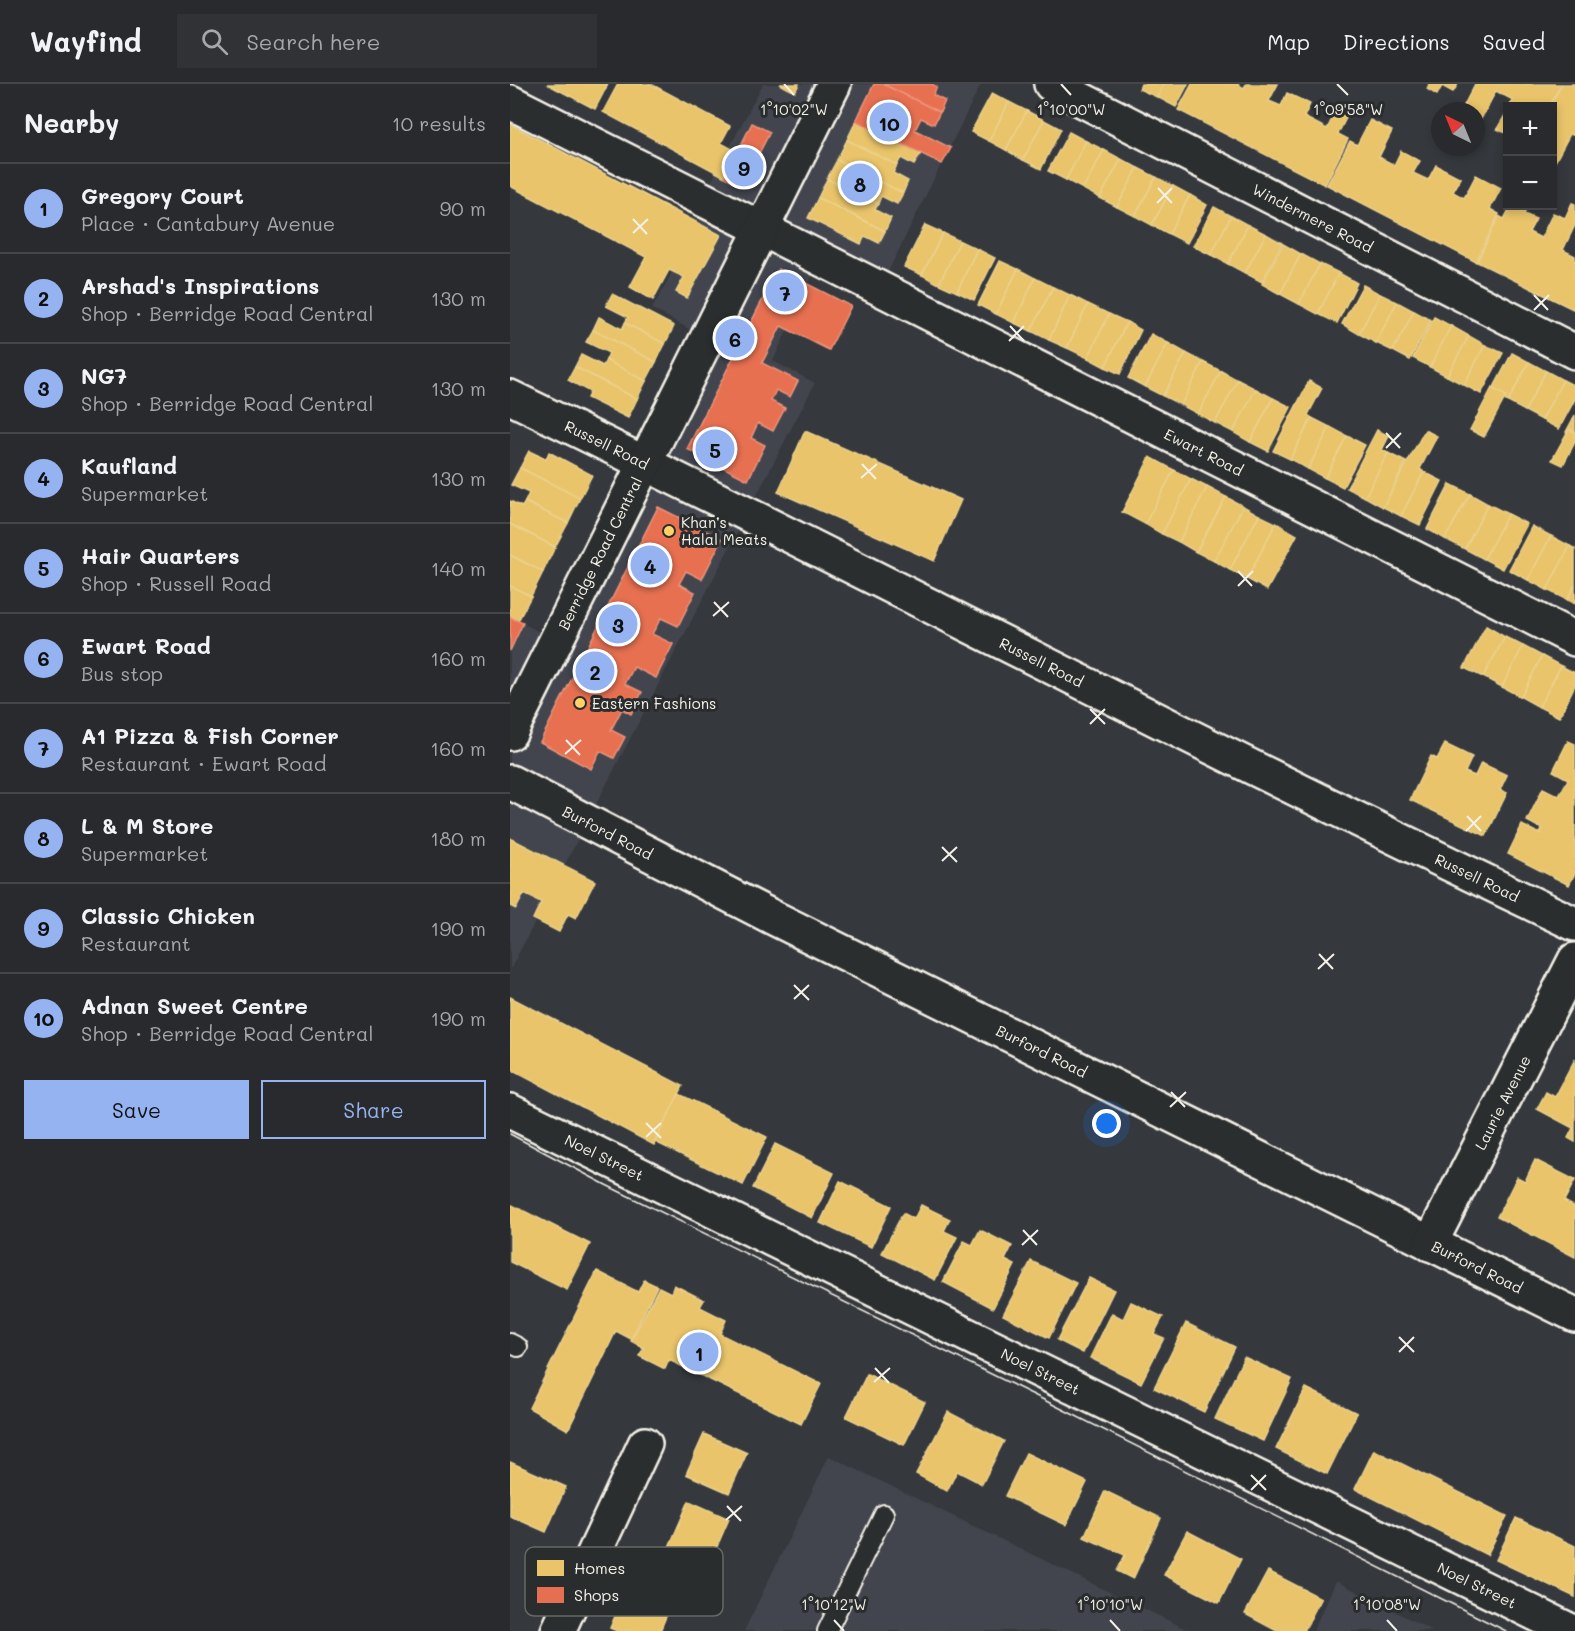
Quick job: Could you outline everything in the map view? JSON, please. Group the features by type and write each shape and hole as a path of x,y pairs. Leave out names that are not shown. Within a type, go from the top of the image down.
{"street":[{"name":"Berridge Road Central","path":"510,733 834,84"},
{"name":"Windermere Road","path":"1051,84 1575,351"},
{"name":"Ewart Road","path":"510,102 1575,639"},
{"name":"Russell Road","path":"510,396 1100,693 1411,847 1575,924"},
{"name":"Burford Road","path":"510,782 772,917 1575,1315"},
{"name":"Laurie Avenue","path":"1430,1244 1575,960"},
{"name":"Noel Street","path":"510,1111 1571,1631"},
{"path":"597,1547 645,1444"},
{"path":"558,1631 565,1616"}],"lane":[{"path":"827,1631 884,1514"}],"shaded area":[{"path":"763,84 981,84 887,274 827,245 773,361 815,383 510,970 510,617 544,634 695,332 652,309 715,194 708,188"},
{"path":"829,1456 1190,1631 744,1631"},
{"path":"1336,1581 1433,1631 1313,1631"}],"building: Homes":[{"path":"547,84 608,84 595,109"},
{"path":"618,84 651,84 730,126 721,143 738,152 725,177 603,112"},
{"path":"780,84 799,84 795,92"},
{"path":"1141,84 1164,84 1157,97 1139,89"},
{"path":"1164,84 1188,84 1176,107 1157,97"},
{"path":"1192,84 1237,84 1244,88 1246,84 1278,84 1269,101 1281,106 1287,93 1310,104 1304,117 1327,129 1338,107 1349,112 1338,134 1348,139 1325,185 1178,110"},
{"path":"1429,84 1458,84 1453,92 1442,86 1437,95 1427,89"},
{"path":"1475,84 1561,84 1551,102 1512,102 1513,100 1496,91 1485,112 1485,102 1466,102"},
{"path":"1562,84 1575,84 1575,136 1570,134 1557,158 1557,102 1552,102"},
{"path":"992,93 1009,102 989,141 971,132"},
{"path":"1009,102 1027,111 1006,150 989,141"},
{"path":"1027,111 1044,120 1023,160 1006,150"},
{"path":"1503,119 1503,132 1497,129"},
{"path":"1044,120 1061,129 1041,169 1023,160"},
{"path":"1370,120 1392,131 1379,157 1394,165 1401,151 1420,161 1413,173 1428,180 1436,165 1461,178 1453,192 1464,198 1476,175 1501,188 1490,209 1499,214 1476,262 1327,185 1350,141 1357,145"},
{"path":"856,121 921,153 914,165 901,158 897,165 847,140"},
{"path":"510,124 721,235 687,298 676,292 684,277 669,270 653,300 630,287 646,257 510,186"},
{"path":"1069,132 1086,141 1066,180 1048,171"},
{"path":"847,140 897,165 893,173 908,181 903,193 837,160"},
{"path":"1086,141 1104,150 1083,189 1066,180"},
{"path":"1104,150 1121,159 1100,198 1083,189"},
{"path":"1121,159 1138,168 1117,207 1100,198"},
{"path":"837,160 903,193 897,204 881,196 878,204 827,179"},
{"path":"1138,168 1156,177 1135,216 1117,207"},
{"path":"1156,177 1173,186 1152,225 1135,216"},
{"path":"827,179 878,204 875,210 891,218 885,231 818,198"},
{"path":"1173,186 1190,195 1169,234 1152,225"},
{"path":"1190,195 1207,205 1187,243 1169,234"},
{"path":"818,198 885,231 879,243 865,236 861,244 808,218"},
{"path":"1572,203 1575,204 1575,225 1563,250 1575,256 1575,310 1477,262 1499,216 1504,219 1509,210 1526,210 1524,214 1536,219 1529,232 1541,238 1553,213 1565,218"},
{"path":"1214,207 1231,216 1211,255 1193,246"},
{"path":"1231,216 1248,225 1228,264 1211,255"},
{"path":"925,225 943,233 922,275 904,267"},
{"path":"1248,225 1266,234 1245,273 1228,264"},
{"path":"943,233 960,241 939,284 922,275"},
{"path":"1266,234 1282,243 1262,282 1245,273"},
{"path":"960,241 977,249 957,292 939,284"},
{"path":"1283,244 1301,254 1280,294 1262,284"},
{"path":"977,249 995,258 974,300 957,292"},
{"path":"1301,254 1320,264 1299,304 1280,294"},
{"path":"1000,261 1018,269 996,314 978,305"},
{"path":"1320,264 1339,273 1318,314 1299,304"},
{"path":"1018,269 1035,278 1014,323 996,314"},
{"path":"1339,273 1357,283 1337,323 1318,314"},
{"path":"1035,278 1053,287 1031,331 1014,323"},
{"path":"1363,285 1380,294 1359,334 1342,324"},
{"path":"1053,287 1070,295 1049,340 1031,331"},
{"path":"612,294 674,326 665,344 625,323 628,317 606,306"},
{"path":"1380,294 1397,302 1376,343 1359,334"},
{"path":"1070,295 1088,304 1067,348 1049,340"},
{"path":"1397,302 1414,311 1393,351 1376,343"},
{"path":"1088,304 1109,314 1088,358 1067,348"},
{"path":"1414,311 1431,320 1410,360 1393,351"},
{"path":"1109,314 1127,322 1105,367 1088,358"},
{"path":"599,317 622,329 625,323 665,344 656,362 593,330"},
{"path":"1434,317 1451,326 1430,367 1413,358"},
{"path":"1127,322 1141,330 1120,374 1105,367"},
{"path":"1451,326 1469,336 1447,376 1430,367"},
{"path":"593,330 656,362 646,381 606,360 609,353 586,342"},
{"path":"1151,334 1168,343 1145,387 1128,378"},
{"path":"1469,336 1485,345 1464,385 1447,376"},
{"path":"1168,343 1186,353 1163,396 1145,387"},
{"path":"1485,345 1503,353 1481,394 1464,385"},
{"path":"1186,353 1203,362 1181,405 1163,396"},
{"path":"1512,353 1529,362 1508,402 1491,393"},
{"path":"581,355 603,366 606,360 646,381 637,399 575,367"},
{"path":"1203,362 1221,371 1198,414 1181,405"},
{"path":"1529,362 1546,371 1525,411 1508,402"},
{"path":"575,367 637,399 628,418 587,398 590,392 568,380"},
{"path":"1221,371 1238,380 1215,423 1198,414"},
{"path":"1546,371 1563,380 1542,420 1525,411"},
{"path":"1238,380 1256,389 1233,432 1215,423"},
{"path":"1563,380 1575,386 1575,399 1559,429 1542,420"},
{"path":"1309,381 1322,388 1308,415 1312,418 1290,459 1273,451"},
{"path":"1492,388 1506,396 1484,437 1470,430"},
{"path":"1256,389 1273,398 1250,442 1233,432"},
{"path":"1273,398 1291,407 1268,451 1250,442"},
{"path":"1575,415 1575,437 1566,432"},
{"path":"1312,418 1330,427 1308,469 1290,459"},
{"path":"1330,427 1347,436 1325,478 1308,469"},
{"path":"1569,429 1575,432 1575,442 1563,465 1552,460"},
{"path":"1377,430 1389,436 1382,450 1388,453 1365,497 1347,488"},
{"path":"1425,430 1437,436 1420,469 1424,472 1401,516 1383,507"},
{"path":"805,431 961,500 934,561 778,492"},
{"path":"1347,436 1365,445 1343,487 1325,478"},
{"path":"529,451 546,459 549,452 592,475 580,498 520,468"},
{"path":"1388,453 1406,462 1383,507 1365,497"},
{"path":"1150,457 1174,470 1145,524 1122,512"},
{"path":"520,468 580,498 568,523 525,502 529,493 511,485"},
{"path":"1174,470 1191,479 1162,534 1145,524"},
{"path":"1424,472 1442,481 1420,525 1401,516"},
{"path":"1191,479 1207,487 1179,542 1162,534"},
{"path":"1450,484 1470,494 1445,539 1427,529"},
{"path":"1207,487 1226,497 1196,552 1179,542"},
{"path":"1470,494 1488,504 1465,549 1445,539"},
{"path":"1226,497 1243,506 1214,561 1196,552"},
{"path":"510,501 522,507 525,502 568,523 555,547 510,524"},
{"path":"1488,504 1508,514 1484,559 1465,549"},
{"path":"1243,506 1259,515 1230,570 1214,561"},
{"path":"1508,514 1527,524 1503,569 1484,559"},
{"path":"1259,515 1276,523 1247,579 1230,570"},
{"path":"1276,523 1297,535 1267,590 1247,579"},
{"path":"510,524 555,547 543,572 510,555"},
{"path":"1532,526 1551,536 1528,580 1509,570"},
{"path":"1551,536 1570,546 1547,590 1528,580"},
{"path":"1570,546 1575,549 1575,585 1567,600 1547,590"},
{"path":"510,555 543,572 531,596 510,586"},
{"path":"1575,585 1575,604 1567,600"},
{"path":"510,586 531,596 518,621 510,617"},
{"path":"1486,626 1505,637 1483,677 1464,668"},
{"path":"1505,637 1523,646 1502,687 1483,677"},
{"path":"1523,646 1542,656 1521,697 1502,687"},
{"path":"1542,656 1561,666 1539,707 1521,697"},
{"path":"1561,666 1575,673 1575,685 1559,717 1539,707"},
{"path":"1568,741 1575,744 1575,873 1569,885 1508,854 1522,825 1540,834 1542,829 1527,821 1543,788 1559,796 1568,779 1553,771"},
{"path":"1445,744 1472,757 1465,772 1475,776 1481,763 1507,775 1500,790 1507,793 1486,836 1410,800 1431,756 1437,759"},
{"path":"510,838 595,881 576,918 568,914 559,932 533,919 541,902 524,894 516,909 510,906"},
{"path":"510,997 683,1086 654,1145 510,1069"},
{"path":"1575,1059 1575,1142 1568,1138 1573,1128 1537,1109 1546,1092 1555,1097"},
{"path":"679,1094 767,1137 743,1185 655,1142"},
{"path":"775,1144 834,1173 812,1218 753,1188"},
{"path":"1535,1160 1575,1180 1564,1201 1575,1207 1575,1257 1497,1217 1517,1177 1525,1181"},
{"path":"840,1181 891,1206 871,1247 820,1223"},
{"path":"510,1204 590,1244 567,1290 510,1262"},
{"path":"921,1205 950,1219 944,1231 957,1237 935,1280 882,1253 903,1213 914,1219"},
{"path":"980,1230 1012,1246 1005,1260 1015,1265 993,1308 943,1282 964,1241 972,1245"},
{"path":"1031,1261 1076,1283 1049,1338 1003,1315"},
{"path":"597,1271 638,1292 644,1280 657,1286 631,1339 616,1331 568,1430 529,1408"},
{"path":"1089,1278 1114,1290 1083,1353 1057,1340"},
{"path":"674,1285 704,1300 700,1307 726,1320 720,1334 821,1384 801,1424 669,1360 665,1369 639,1356 644,1348 631,1341 659,1287 671,1293"},
{"path":"1131,1302 1163,1317 1154,1334 1164,1338 1141,1383 1090,1358 1112,1313 1123,1319"},
{"path":"1186,1323 1235,1347 1204,1412 1154,1388"},
{"path":"1244,1357 1292,1379 1263,1441 1215,1419"},
{"path":"867,1374 925,1402 904,1445 846,1417"},
{"path":"1306,1388 1357,1413 1327,1474 1276,1449"},
{"path":"948,1412 1004,1441 982,1484 957,1471 947,1491 916,1474"},
{"path":"704,1434 747,1453 729,1493 686,1474"},
{"path":"1374,1450 1507,1516 1487,1555 1355,1489"},
{"path":"1026,1453 1087,1482 1066,1525 1005,1496"},
{"path":"510,1462 566,1487 546,1532 510,1516"},
{"path":"1105,1491 1161,1518 1133,1579 1117,1571 1125,1555 1084,1537"},
{"path":"689,1501 729,1519 717,1547 669,1547"},
{"path":"1516,1518 1575,1546 1575,1597 1496,1560"},
{"path":"1187,1531 1241,1559 1219,1603 1164,1575"},
{"path":"1268,1571 1321,1598 1304,1631 1277,1631 1245,1614"},
{"path":"615,1616 666,1616 660,1631 617,1631 610,1628"}],"building: Shops":[{"path":"874,84 883,84 940,112 934,124 921,118 915,130 951,148 942,164 856,121"},
{"path":"883,84 932,84 937,87 933,95 945,101 940,112"},
{"path":"752,123 770,132 742,186 725,177"},
{"path":"778,269 851,306 829,350 781,326 762,363 798,381 790,397 776,390 771,401 785,408 773,431 758,423 751,438 765,445 748,480 687,449"},
{"path":"658,507 722,539 702,579 686,571 679,584 695,592 678,626 661,618 652,634 673,644 656,678 634,667 625,684 642,692 631,714 622,709 611,730 625,737 614,758 600,751 591,769 540,742"},
{"path":"510,617 523,623 510,651"}],"tram line":[{"path":"510,1134 606,1185 1044,1400 1506,1631"}],"place":[{"name":"Adnan Sweet Centre","path":"889,122"},
{"name":"Classic Chicken","path":"744,167"},
{"name":"L & M Store","path":"860,183"},
{"name":"A1 Pizza & Fish Corner","path":"785,292"},
{"name":"Ewart Road","path":"735,338"},
{"name":"Hair Quarters","path":"715,449"},
{"name":"Khan's Halal Meats","path":"669,531"},
{"name":"Kaufland","path":"650,565"},
{"name":"NG7","path":"618,624"},
{"name":"Arshad's Inspirations","path":"595,671"},
{"name":"Eastern Fashions","path":"580,703"},
{"name":"Gregory Court","path":"699,1352"}]}
